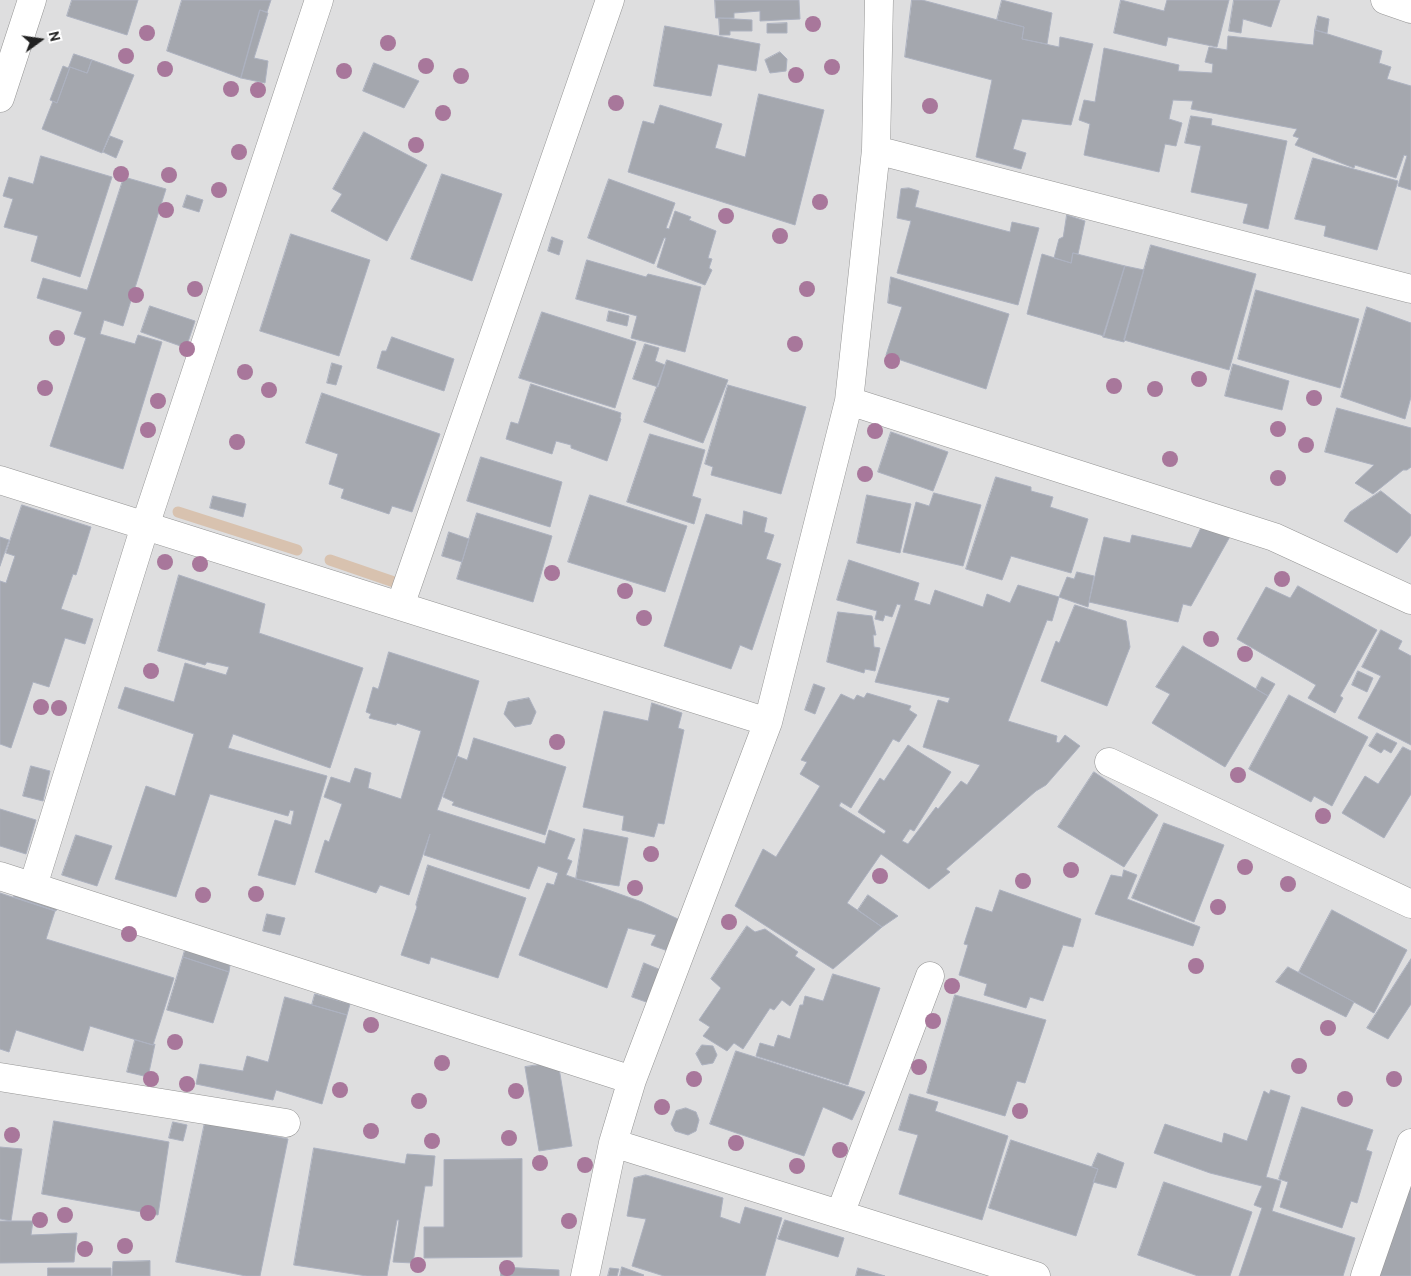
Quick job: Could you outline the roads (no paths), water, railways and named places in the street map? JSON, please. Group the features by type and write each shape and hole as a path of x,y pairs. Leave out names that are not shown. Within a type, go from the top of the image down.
{"street":[{"path":"0,98 32,0"},
{"path":"33,886 145,526 319,0"},
{"path":"400,606 610,0"},
{"path":"585,1276 613,1143 632,1080 768,722 849,401 876,150 879,0"},
{"path":"1385,0 1411,9"},
{"path":"876,150 1411,289"},
{"path":"849,401 1274,537 1411,600"},
{"path":"0,480 768,722"},
{"path":"1110,762 1411,904"},
{"path":"0,876 632,1080"},
{"path":"840,1214 930,976"},
{"path":"0,1077 286,1122"},
{"path":"613,1143 1036,1276"},
{"path":"1365,1276 1411,1143"}],"waterway":[{"path":"178,512 297,550"},
{"path":"330,560 394,582"}]}
